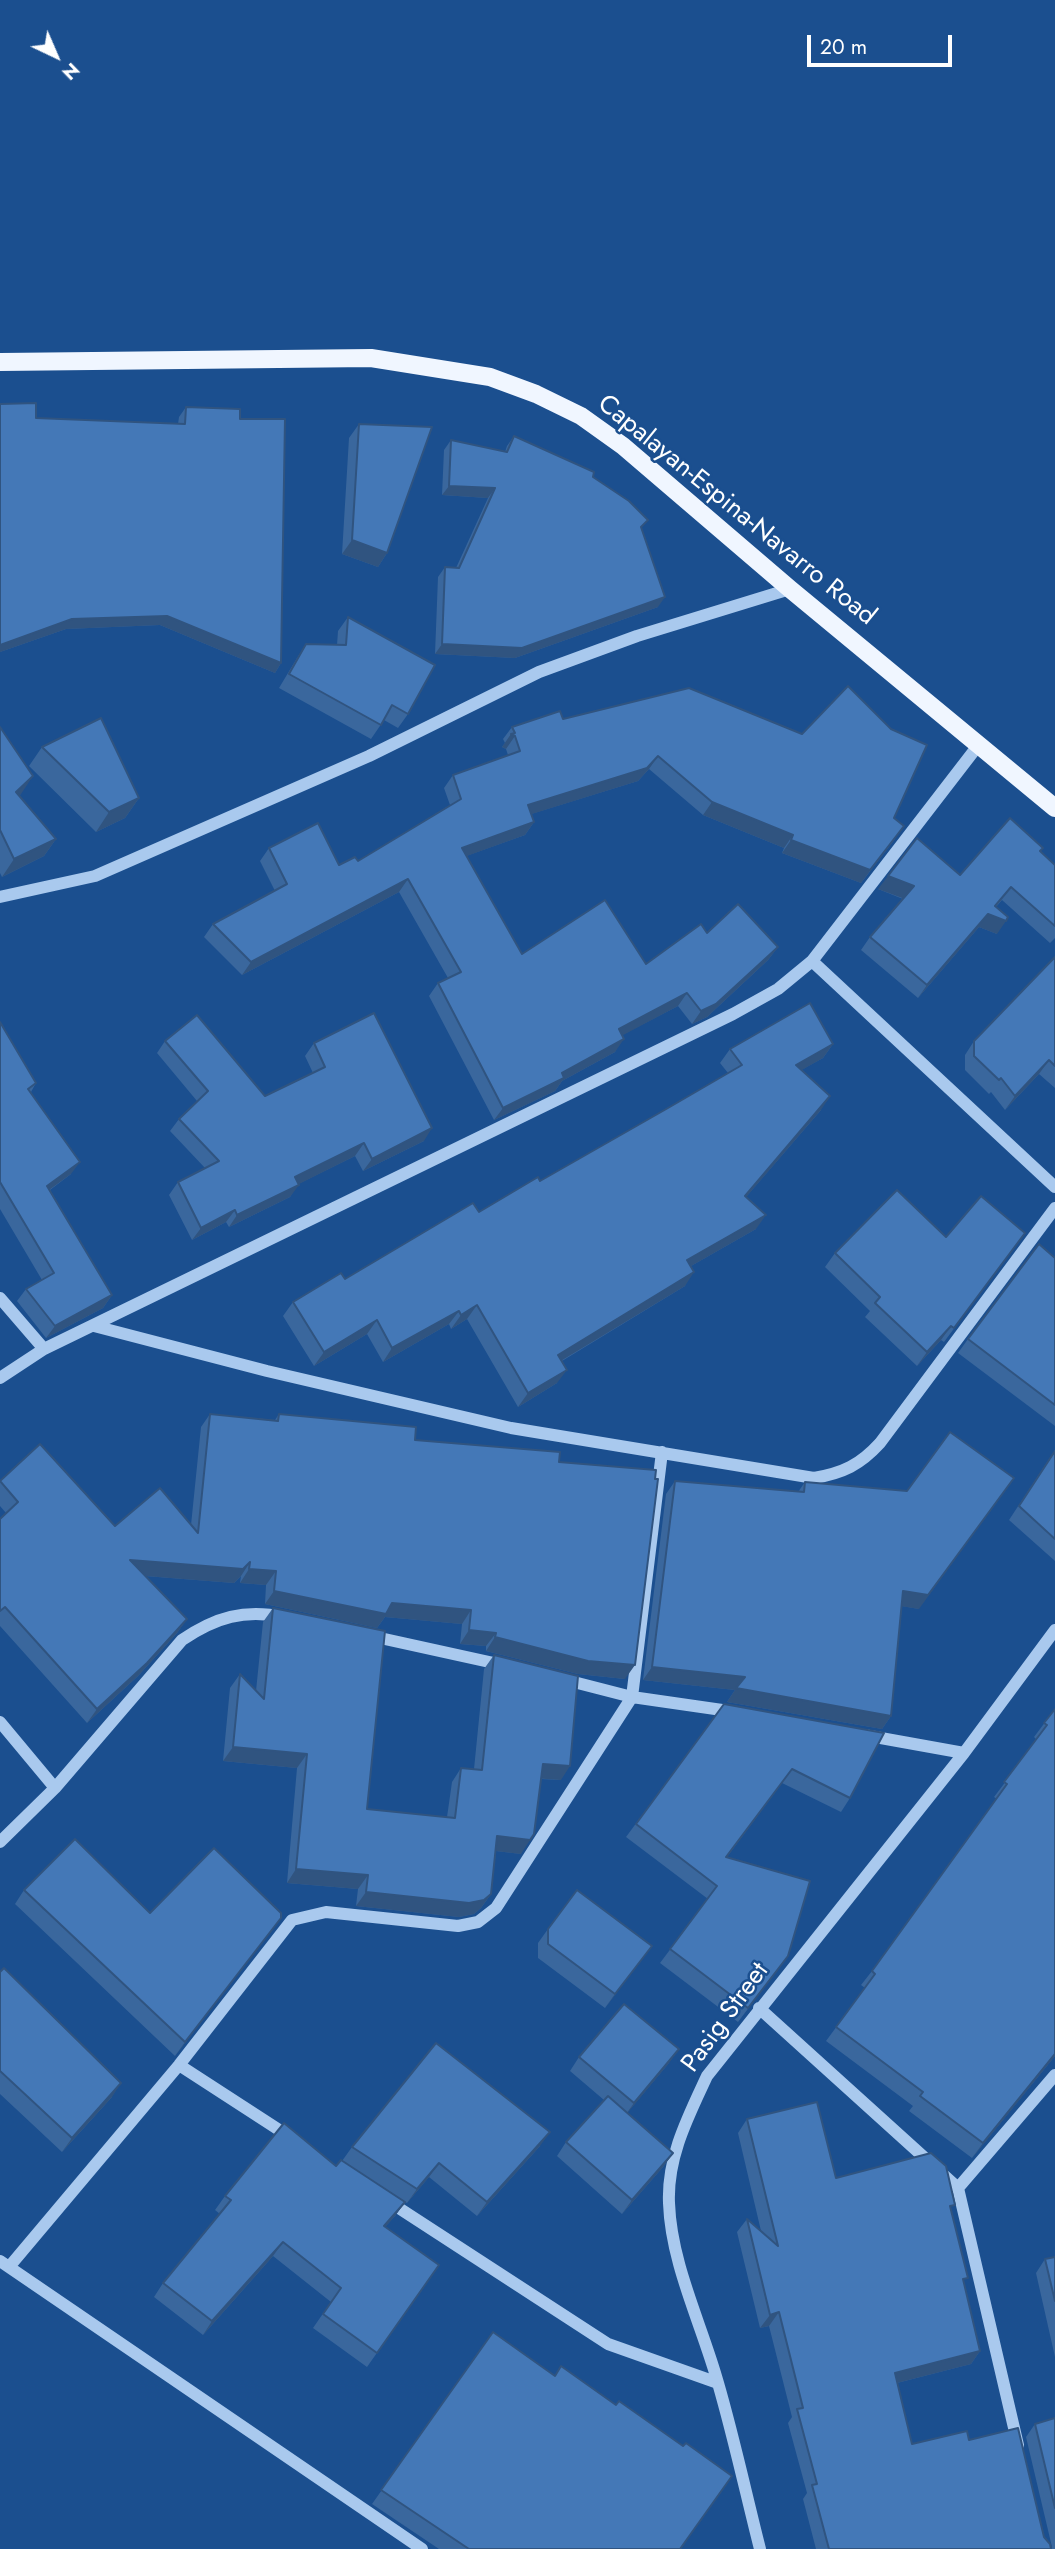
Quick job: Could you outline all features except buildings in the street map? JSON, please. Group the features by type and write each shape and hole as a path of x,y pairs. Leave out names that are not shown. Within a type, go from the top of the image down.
{"main road":[{"name":"Capalayan-Espina-Navarro Road","path":"0,362 371,358 490,377 580,415 623,446 790,589 980,743 1055,808"}],"street":[{"path":"0,897 95,876 369,756 539,672 637,636 790,589"},
{"path":"0,1378 44,1349 733,1014 778,989 812,961 980,743"},
{"path":"812,961 1055,1187"},
{"path":"94,1326 267,1371 510,1428 814,1478 842,1473 864,1461 880,1444 1055,1208"},
{"path":"0,1298 44,1349"},
{"path":"422,2549 4,2264 179,2065 292,1920 326,1912 458,1926 478,1923 496,1908 632,1697 662,1452"},
{"path":"0,1842 55,1787 182,1640 205,1624 231,1614 263,1613 303,1621"},
{"name":"Pasig Street","path":"760,2549 718,2383 674,2241 669,2203 672,2163 685,2123 707,2076 964,1753 1055,1630"},
{"path":"355,1632 513,1667"},
{"path":"553,1677 632,1697 744,1713"},
{"path":"0,1722 55,1787"},
{"path":"854,1733 964,1753"},
{"path":"760,2008 958,2189 1021,2456"},
{"path":"179,2065 307,2148"},
{"path":"958,2189 1055,2075"},
{"path":"376,2193 608,2344 718,2383"}]}
